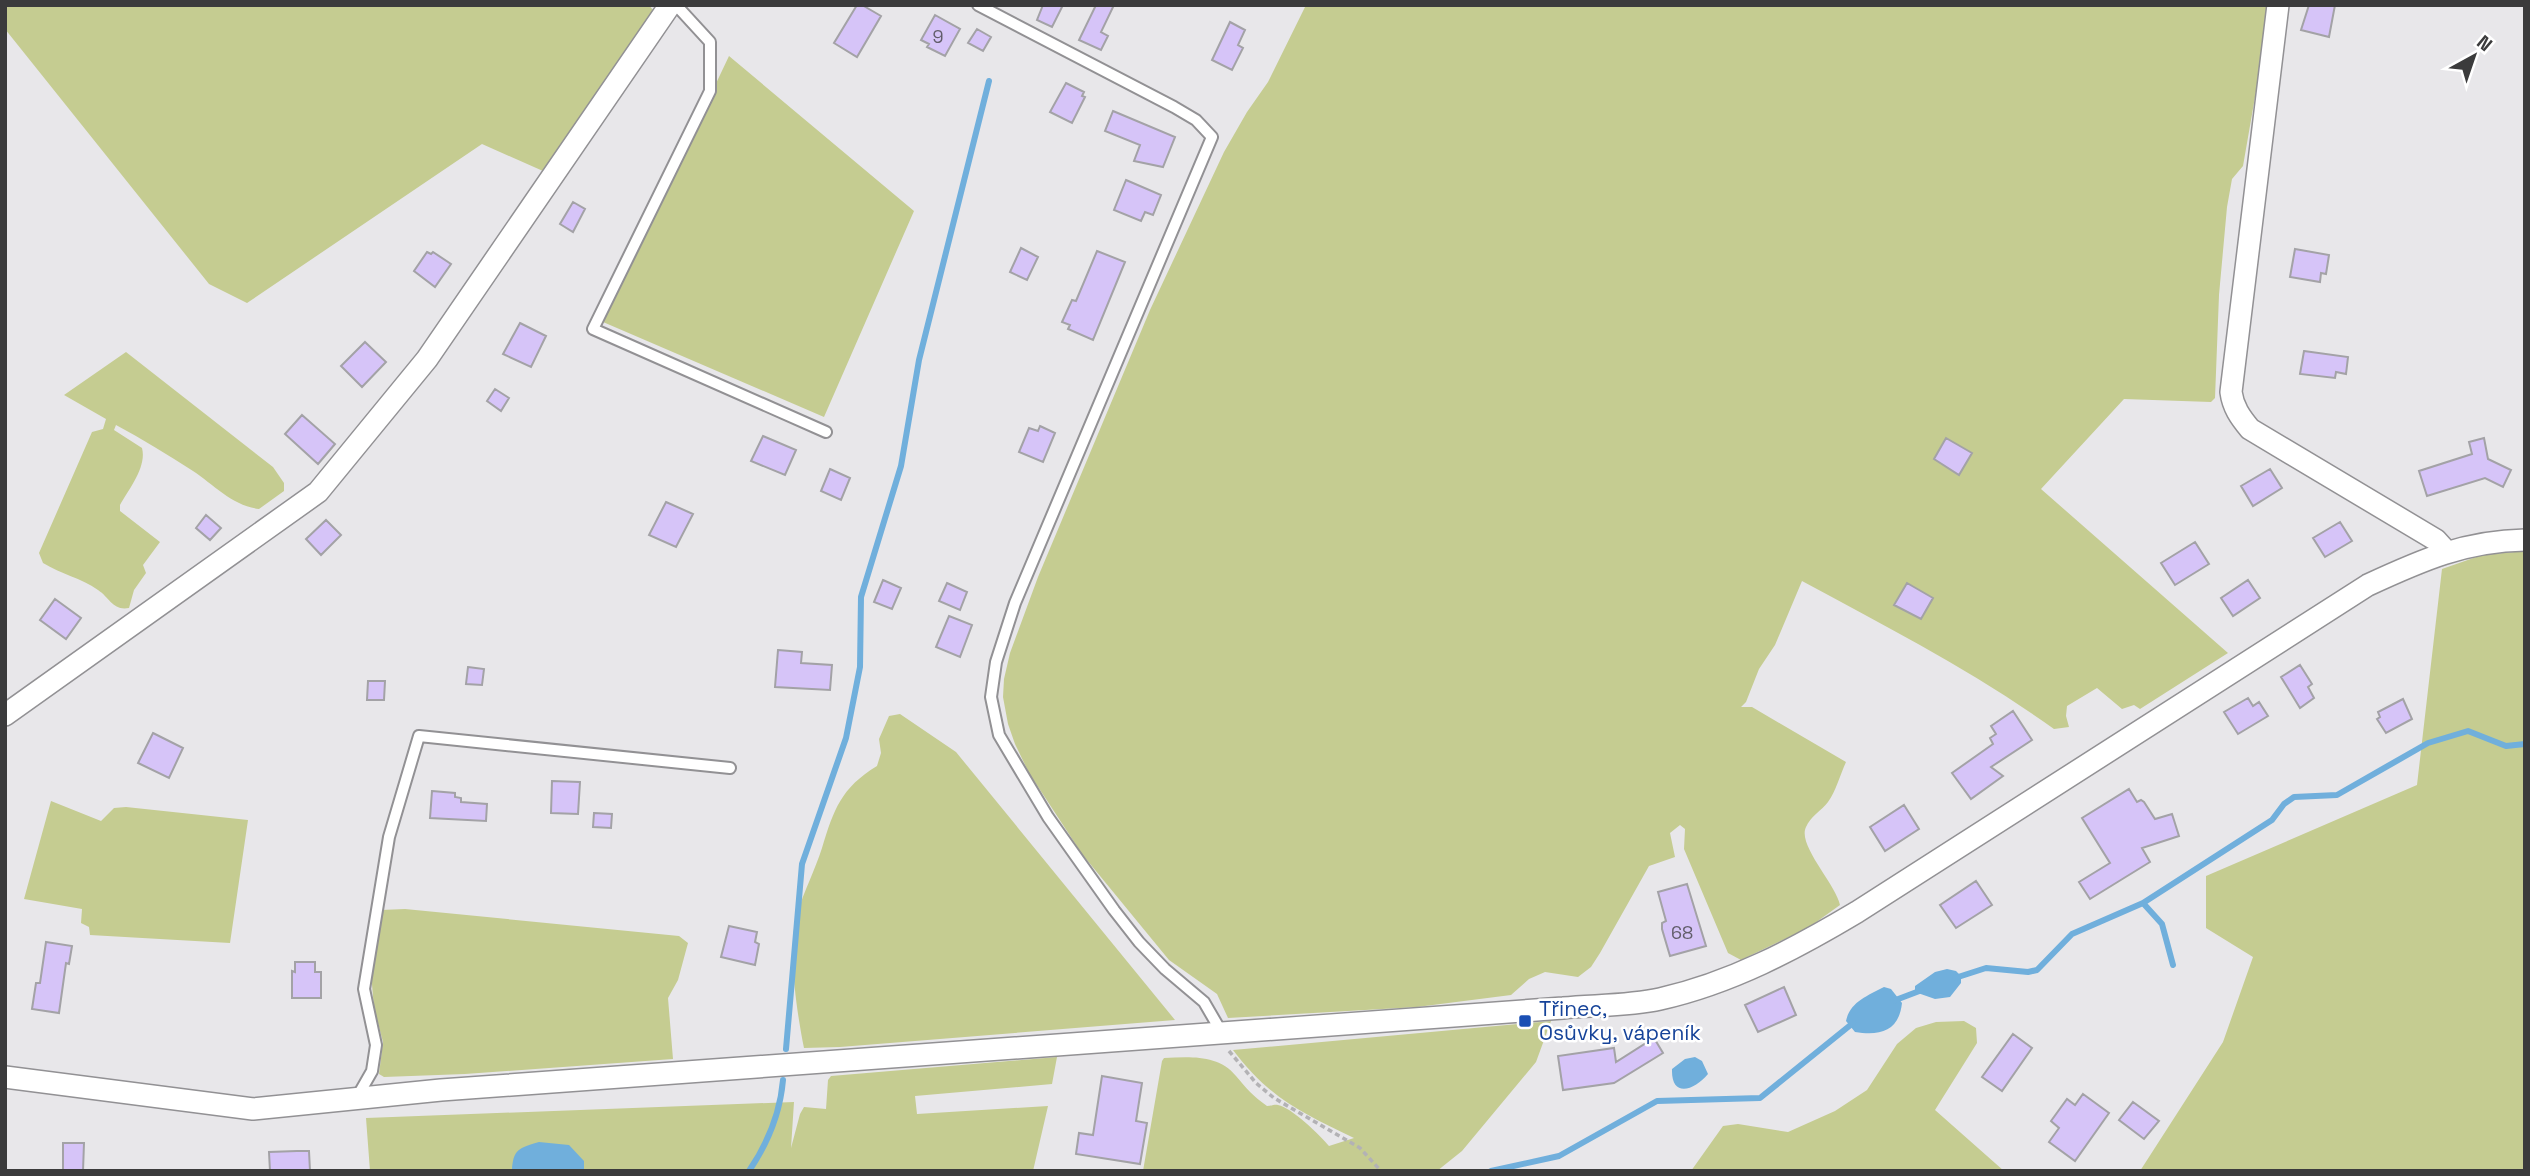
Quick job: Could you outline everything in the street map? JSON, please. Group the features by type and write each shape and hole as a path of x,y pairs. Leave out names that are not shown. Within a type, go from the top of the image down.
{"street":[{"path":"5,715 318,492 427,359 670,5"},
{"path":"2278,5 2231,391 2233,403 2240,418 2250,429 2436,540 2446,551"},
{"path":"5,1077 253,1109 441,1090 1658,999 1731,977 1801,946 2368,585 2446,551 2487,542 2525,540"}],"lane":[{"path":"676,5 710,42 710,91 593,329 826,432"},
{"path":"978,5 1174,107 1196,120 1212,138 1015,603 996,662 991,697 999,735 1048,817 1139,942 1165,969 1204,1002 1222,1033"},
{"path":"356,1099 372,1070 376,1045 364,989 389,837 419,736 730,768"}],"path":[{"path":"1222,1033 1227,1048 1236,1061 1274,1098 1360,1148 1381,1171"}],"green space":[{"path":"5,5 649,5 656,14 543,171 482,144 247,303 209,284 5,29"},
{"path":"1306,5 2271,5 2243,166 2232,179 2227,207 2219,295 2215,398 2211,402 2124,399 2041,489 2228,653 2140,709 2134,705 2122,709 2097,688 2067,706 2069,727 2054,729 1962,669 1802,581 1775,645 1759,669 1746,702 1741,707 1752,707 1846,762 1831,798 1808,823 1805,835 1812,854 1832,886 1840,905 1808,928 1741,960 1728,953 1684,849 1685,829 1680,825 1670,833 1675,857 1649,866 1600,953 1591,967 1578,977 1545,972 1529,979 1511,995 1417,1007 1228,1018 1217,994 1169,960 1082,854 1029,773 1015,744 1003,697 1004,679 1010,653 1038,577 1150,310 1224,152 1268,82"},
{"path":"729,56 914,211 824,417 603,322"},
{"path":"126,352 273,467 284,483 284,491 259,509 241,504 184,465 116,425 114,430 142,448 143,455 140,470 120,505 120,511 160,542 143,565 146,573 134,590 129,608 119,608 91,586 43,563 39,553 92,432 103,429 106,419 64,395"},
{"path":"2525,551 2525,1171 2140,1171 2223,1042 2253,957 2206,928 2206,876 2417,785 2442,569 2482,555"},
{"path":"900,714 956,752 1175,1020 804,1048 793,962 797,914 835,811 847,791 877,766 881,753 879,739 889,716"},
{"path":"51,801 101,821 114,808 126,807 248,820 230,943 90,935 89,927 81,923 82,909 24,899"},
{"path":"405,909 679,936 688,943 678,980 668,998 673,1059 384,1077 379,1074 383,1042 374,1008 371,973 381,910"},
{"path":"1551,1021 1536,1062 1462,1151 1437,1171 1143,1171 1164,1058 1203,1058 1221,1064 1262,1103 1284,1107 1313,1129 1329,1146 1354,1138 1288,1103 1246,1067 1233,1050"},
{"path":"1964,1021 1976,1028 1977,1043 1935,1110 2004,1171 1691,1171 1723,1126 1738,1124 1788,1132 1835,1111 1867,1090 1897,1044 1916,1028 1936,1022"},
{"path":"1057,1057 1052,1084 915,1096 917,1114 1048,1106 1033,1171 370,1171 366,1118 794,1102 791,1148 804,1107 826,1109 828,1080 831,1076"}],"water":[{"path":"1947,969 1956,971 1961,976 1961,983 1950,997 1935,999 1915,992 1915,986 1935,972"},
{"path":"1884,987 1891,989 1902,1003 1897,1020 1893,1026 1881,1032 1855,1032 1846,1021 1851,1009 1860,1000"},
{"path":"1695,1057 1702,1061 1708,1074 1691,1087 1680,1088 1675,1085 1672,1069 1685,1059"},
{"path":"539,1142 569,1145 584,1161 584,1171 512,1171 518,1150"}],"building":[{"path":"857,5 881,16 857,57 834,43"},
{"path":"1043,5 1063,5 1052,27 1037,20"},
{"path":"1096,5 1114,5 1101,32 1108,36 1101,50 1079,40"},
{"path":"2309,5 2335,5 2329,37 2301,30"},
{"path":"935,15 960,29 945,56 927,47 929,44 921,40"},
{"path":"1230,22 1245,30 1238,45 1243,48 1232,70 1212,60"},
{"path":"977,29 991,37 983,51 968,43"},
{"path":"1066,83 1084,92 1082,96 1085,97 1072,123 1050,112"},
{"path":"1113,111 1175,137 1163,167 1134,161 1140,145 1105,131"},
{"path":"1126,180 1161,195 1153,215 1145,212 1141,221 1114,210"},
{"path":"573,202 585,209 573,232 560,224"},
{"path":"1021,248 1038,257 1027,280 1010,272"},
{"path":"2295,249 2329,255 2326,274 2321,273 2320,282 2290,277"},
{"path":"1097,251 1125,262 1093,340 1068,329 1070,325 1062,322 1072,300 1076,301"},
{"path":"427,252 433,252 451,264 435,287 414,271"},
{"path":"520,323 546,336 531,367 503,354"},
{"path":"365,342 386,362 362,387 341,366"},
{"path":"2304,351 2348,357 2346,374 2336,372 2335,378 2300,374"},
{"path":"495,389 509,398 501,411 487,401"},
{"path":"302,415 335,444 318,464 285,434"},
{"path":"1040,426 1055,433 1043,462 1019,452 1029,428 1038,431"},
{"path":"763,436 796,450 785,475 751,461"},
{"path":"1946,438 1972,453 1959,475 1934,459"},
{"path":"2484,438 2488,459 2511,470 2503,487 2485,478 2427,496 2419,471 2472,454 2469,442"},
{"path":"830,469 850,478 841,500 821,491"},
{"path":"2270,469 2282,488 2253,506 2241,486"},
{"path":"666,502 693,514 676,547 649,535"},
{"path":"206,515 221,528 210,540 196,528"},
{"path":"326,520 341,535 321,555 306,539"},
{"path":"2340,522 2352,541 2325,557 2313,538"},
{"path":"2195,542 2209,564 2175,585 2161,563"},
{"path":"883,580 901,588 892,609 874,602"},
{"path":"2248,580 2260,598 2233,616 2221,598"},
{"path":"947,583 967,592 960,610 939,601"},
{"path":"1907,583 1933,598 1921,619 1894,605"},
{"path":"55,599 81,618 66,639 40,620"},
{"path":"949,616 972,625 960,657 936,647"},
{"path":"778,650 802,652 801,663 832,665 830,690 775,687"},
{"path":"2300,665 2312,684 2308,687 2314,698 2300,708 2281,677"},
{"path":"468,667 484,669 482,685 466,684"},
{"path":"368,681 385,681 384,700 367,700"},
{"path":"2248,698 2253,706 2259,702 2268,716 2238,734 2224,712"},
{"path":"2403,699 2412,719 2386,733 2377,719 2380,717 2378,712"},
{"path":"2013,711 2032,740 1991,767 2003,776 1971,799 1952,773 1993,744 1990,738 1996,734 1991,726"},
{"path":"153,733 183,748 169,778 138,763"},
{"path":"552,781 580,782 578,814 551,813"},
{"path":"2129,789 2137,802 2144,802 2155,819 2172,814 2179,836 2142,848 2150,862 2090,899 2079,882 2110,863 2082,818"},
{"path":"432,791 455,793 455,797 461,798 461,802 487,804 486,821 430,818"},
{"path":"1904,805 1919,829 1885,851 1870,827"},
{"path":"594,813 612,814 611,828 593,827"},
{"path":"1976,881 1992,905 1956,928 1940,905"},
{"path":"1687,884 1706,946 1670,956 1662,929 1662,923 1666,921 1658,892"},
{"path":"729,926 757,932 755,942 759,944 755,965 721,957"},
{"path":"46,942 72,946 69,964 66,963 59,1013 32,1009 36,983 40,983"},
{"path":"295,962 315,962 315,972 321,972 321,998 292,998 292,971 295,972"},
{"path":"1784,987 1796,1015 1758,1032 1745,1005"},
{"path":"2013,1034 2032,1048 2002,1091 1982,1077"},
{"path":"1654,1038 1663,1053 1614,1083 1563,1090 1558,1056 1614,1048 1616,1062"},
{"path":"1102,1076 1142,1083 1136,1121 1147,1123 1140,1164 1076,1154 1079,1133 1093,1135"},
{"path":"2083,1094 2109,1113 2075,1161 2049,1142 2059,1128 2051,1121 2067,1099 2075,1105"},
{"path":"2133,1102 2159,1121 2144,1139 2119,1120"},
{"path":"63,1143 84,1143 83,1171 63,1171"},
{"path":"309,1151 310,1171 270,1171 269,1152"}],"waterway":[{"path":"786,1049 802,864 846,738 860,667 861,597 901,466 919,360 989,81"},
{"path":"1955,978 1986,968 2028,972 2037,970 2072,934 2143,903 2272,820 2284,804 2294,797 2337,795 2428,743 2468,731 2506,746 2525,744"},
{"path":"2143,903 2162,924 2173,965"},
{"path":"1893,1001 1922,990"},
{"path":"1491,1171 1559,1156 1657,1101 1760,1098 1853,1023"},
{"path":"749,1171 772,1128 783,1080"}],"place":[{"name":"Třinec, Osůvky, vápeník","path":"1525,1021"}]}
